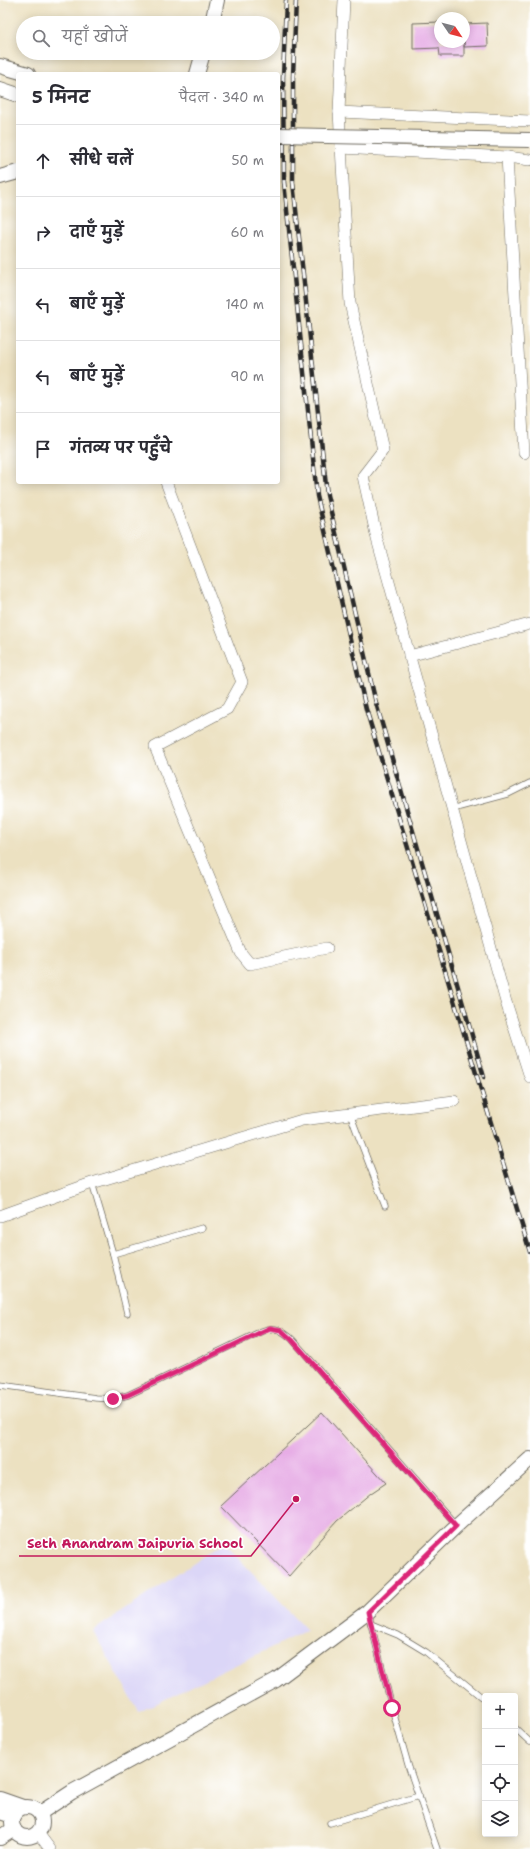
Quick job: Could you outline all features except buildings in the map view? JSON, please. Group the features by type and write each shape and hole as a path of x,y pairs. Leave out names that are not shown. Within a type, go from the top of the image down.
{"street":[{"path":"214,16 217,0"},
{"path":"344,0 339,112 350,303 383,450 363,476 377,539 409,656 506,1002 530,1077"},
{"path":"198,72 201,60"},
{"path":"0,66 21,72"},
{"path":"0,89 16,94"},
{"path":"339,112 422,114 530,121"},
{"path":"280,135 530,140"},
{"path":"341,148 507,157 530,160"},
{"path":"507,157 524,453"},
{"path":"0,177 16,173"},
{"path":"167,484 242,682 227,709 155,747 241,953 250,964 326,948"},
{"path":"409,656 530,624"},
{"path":"0,1216 92,1183 302,1120 454,1101"},
{"path":"40,1813 72,1792 276,1680 369,1618 456,1526 530,1458"},
{"path":"0,1799 13,1816 16,1833 25,1837 34,1836 41,1830 43,1821 40,1813 32,1807 13,1816 0,1838"},
{"path":"38,1833 50,1849"}],"lane":[{"path":"452,809 508,794 530,783"},
{"path":"350,1114 385,1206"},
{"path":"92,1183 113,1254 126,1313"},
{"path":"113,1254 202,1228"},
{"path":"0,1385 113,1399 128,1395 270,1328 276,1328 292,1340 456,1526"},
{"path":"369,1618 422,1649 482,1698"},
{"path":"369,1618 392,1708 437,1849"},
{"path":"516,1729 530,1742"},
{"path":"330,1823 419,1796"}],"shaded area":[{"path":"224,1543 307,1630 139,1712 93,1631"}],"railway":[{"path":"286,0 283,78 284,182 317,496 366,709 530,1252"},
{"path":"296,0 293,76 293,182 327,495 376,703 484,1077"}],"place":[{"name":"Seth Anandram Jaipuria School","path":"296,1499"}],"route":[{"path":"113,1399 128,1395 270,1328 281,1330 292,1340 456,1526 368,1612 392,1708"}]}
